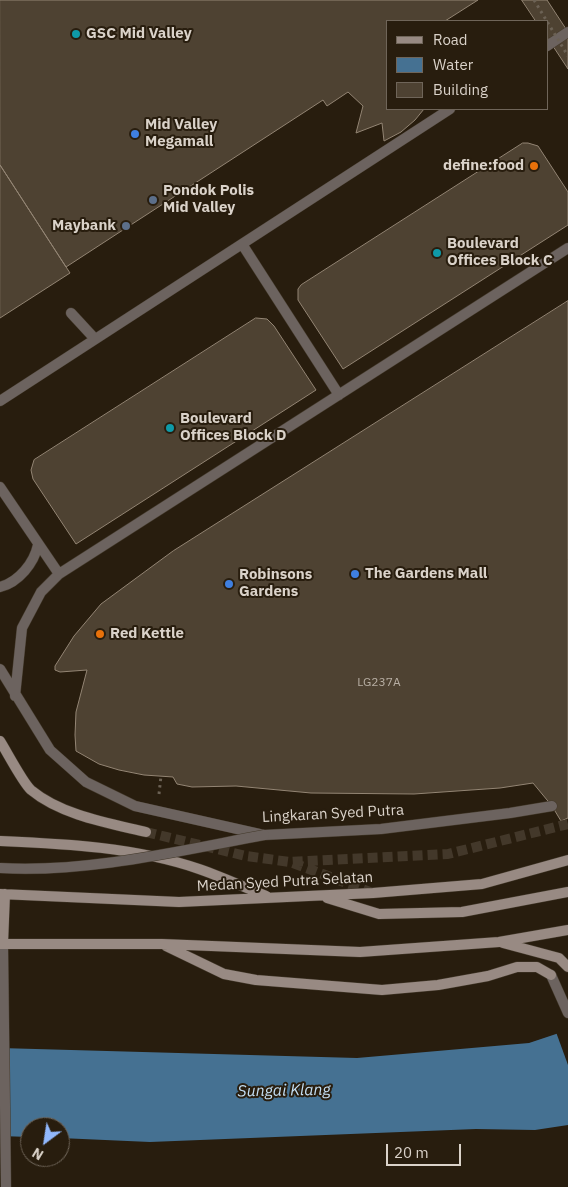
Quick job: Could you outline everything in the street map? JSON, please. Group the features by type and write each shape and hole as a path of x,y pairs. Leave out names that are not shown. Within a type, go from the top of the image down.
{"main road":[{"path":"0,742 29,789 55,806 99,821 146,832"},
{"path":"0,841 80,845 130,852 198,869 271,898"},
{"name":"Medan Syed Putra Selatan","path":"3,894 179,902 373,893 482,884 568,860"},
{"path":"321,896 379,914 462,912 568,892"},
{"path":"3,894 1,944 162,944 360,952 499,942 568,930"},
{"path":"499,942 559,958 568,967"},
{"path":"162,944 224,974 256,980 382,990 438,985 488,976 517,967 537,967 551,974"}],"street":[{"path":"548,45 568,32"},
{"path":"0,401 448,110"},
{"path":"242,244 339,395"},
{"path":"16,696 22,628 41,592 59,574 568,248"},
{"path":"71,313 95,339"},
{"path":"0,487 59,574"},
{"path":"0,587 14,580 32,563 38,545"},
{"name":"Lingkaran Syed Putra","path":"0,669 50,750 86,782 135,806 264,834 381,829 510,814 552,806"},
{"path":"0,868 33,870 140,858 264,834"},
{"path":"1,944 4,978 6,1187"},
{"path":"551,974 568,1013"}],"path":[{"path":"534,0 546,20"},
{"path":"548,23 568,56"}],"water":[{"name":"Sungai Klang","path":"568,1030 568,1125 535,1130 476,1129 150,1142 70,1138 70,1117 20,1117 20,1137 0,1136 0,1048 357,1058 529,1043"}],"pier":[{"path":"568,1028 568,1065 556,1032"}],"building":[{"name":"Mid Valley Megamall","path":"0,0 478,0 447,20 386,20 386,110 423,110 401,132 384,141 382,123 356,133 363,106 348,92 327,106 323,100 66,267 0,165"},
{"path":"522,0 547,0 568,32 568,69 548,39 548,20 535,20"},
{"name":"Boulevard Offices Block C","path":"523,143 538,146 568,192 568,225 343,369 298,300 298,289 301,285"},
{"path":"0,165 70,273 0,318"},
{"name":"The Gardens Mall","path":"568,301 568,818 561,821 552,806 533,783 500,788 414,794 311,793 236,786 192,787 177,784 173,777 144,775 99,764 76,751 76,712 87,670 60,672 55,670 55,666 74,636 101,604 173,551"},
{"name":"Boulevard Offices Block D","path":"256,318 267,319 274,326 316,390 76,544 33,479 31,470 34,460"}],"tunnel":[{"path":"146,832 246,856 290,862 448,854 568,824"},
{"path":"293,863 373,893"}],"place":[{"name":"GSC Mid Valley","path":"76,34"},
{"name":"Mid Valley Megamall","path":"135,134"},
{"name":"define:food","path":"534,166"},
{"name":"Pondok Polis Mid Valley","path":"153,200"},
{"name":"Maybank","path":"126,226"},
{"name":"Boulevard Offices Block C","path":"437,253"},
{"name":"Boulevard Offices Block D","path":"170,428"},
{"name":"The Gardens Mall","path":"355,574"},
{"name":"Robinsons Gardens","path":"229,584"},
{"name":"Red Kettle","path":"100,634"}]}
